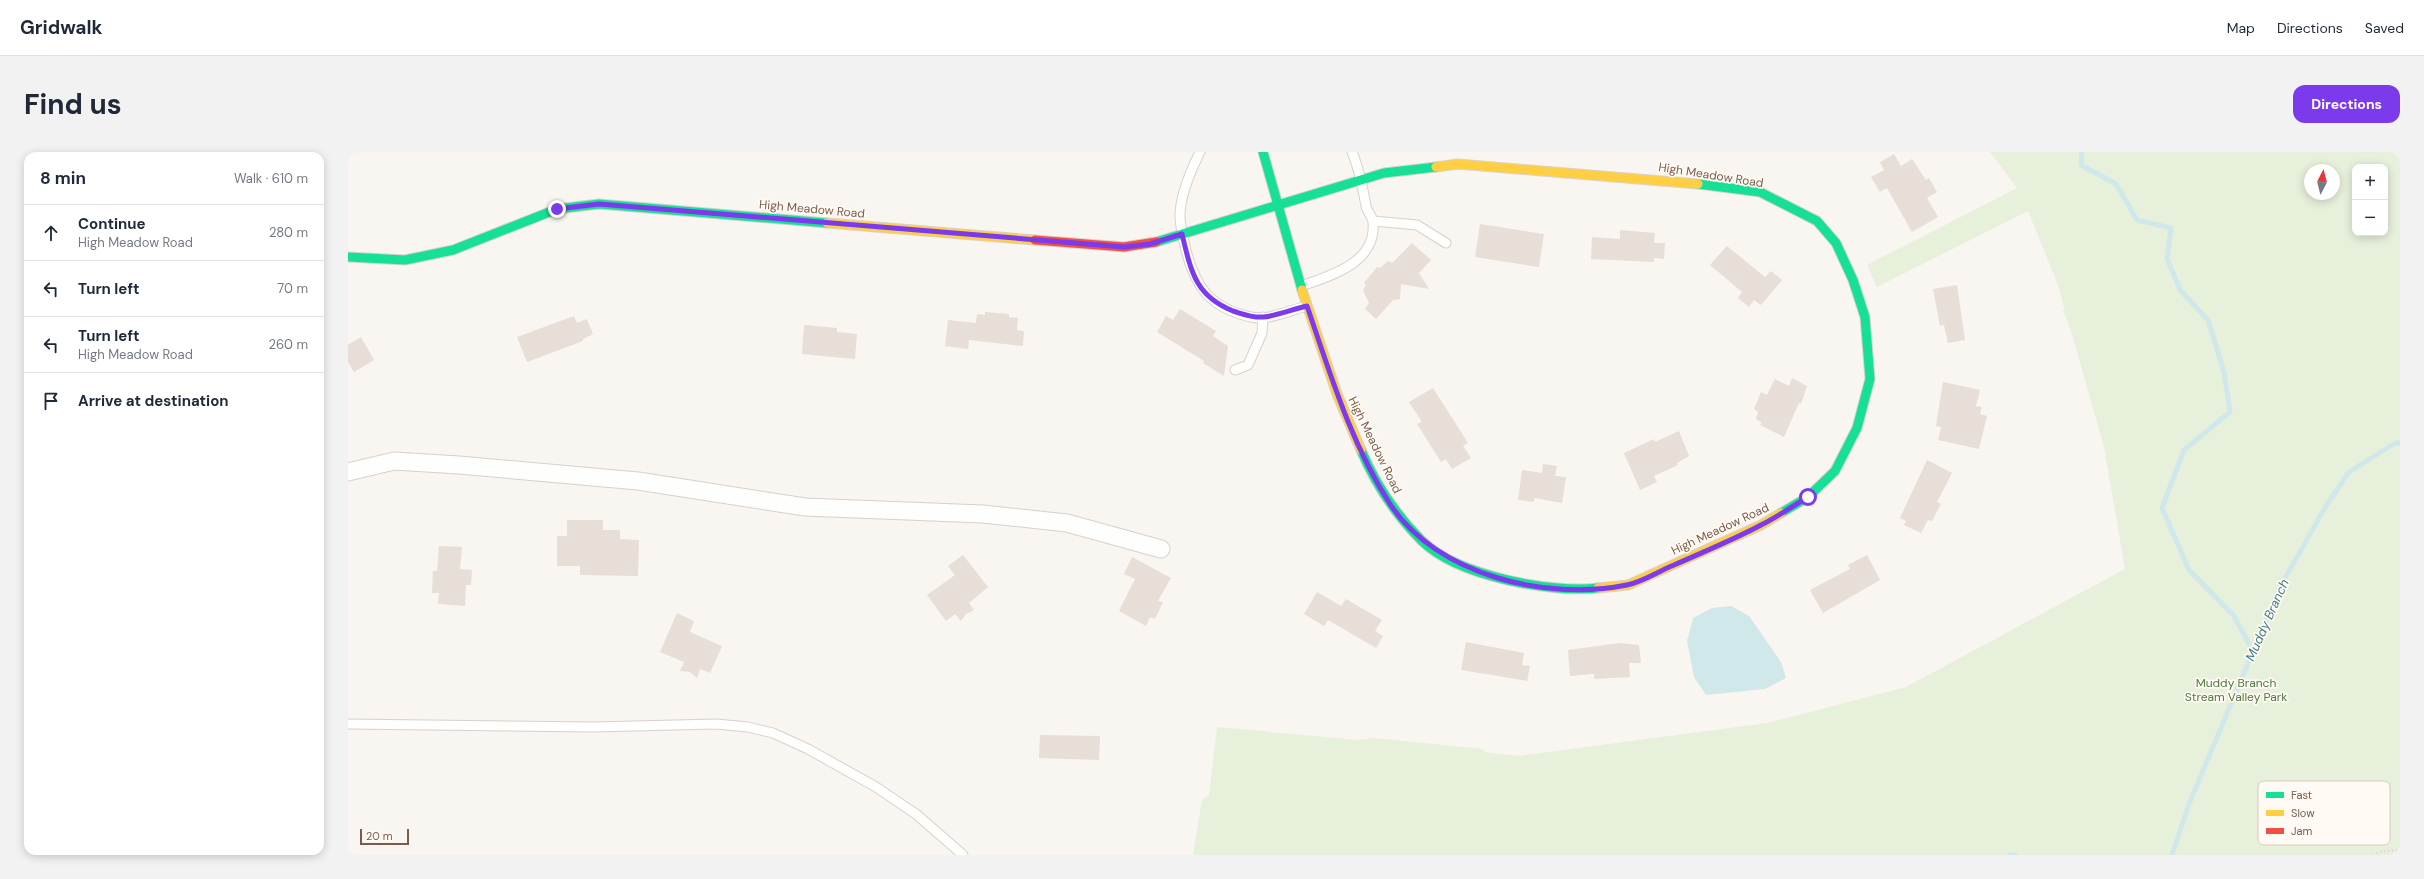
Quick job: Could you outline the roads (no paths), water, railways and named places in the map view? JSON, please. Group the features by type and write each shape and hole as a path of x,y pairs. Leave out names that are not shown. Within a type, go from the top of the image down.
{"street":[{"path":"1263,152 1276,207"},
{"name":"High Meadow Road","path":"348,256 405,260 453,250 557,209 599,204 1124,247 1150,244 1384,173 1458,164 1672,180 1760,192 1816,221 1836,243 1853,280 1865,317 1870,379 1856,428 1835,471 1808,497 1761,525 1628,585 1578,590 1532,586 1463,567 1422,542 1391,505 1362,453 1337,394 1307,306 1276,207"},
{"path":"348,472 394,461 459,465 638,481 805,507 983,514 1067,522 1162,549"}],"lane":[{"path":"1200,152 1183,196 1180,216 1182,234 1194,278 1203,292 1219,305 1251,317 1263,317 1307,306"},
{"path":"1301,286 1339,273 1358,261 1368,246 1373,232 1374,221 1367,210 1352,152"},
{"path":"1374,221 1417,225 1446,243"},
{"path":"1235,370 1248,365 1262,333 1263,317"},
{"path":"348,724 594,727 716,724 748,727 780,736 876,787 916,814 963,855"}],"water":[{"path":"1731,606 1749,616 1781,662 1786,678 1765,689 1706,695 1694,677 1687,641 1693,618 1712,608"}],"waterway":[{"path":"2082,152 2081,165 2116,184 2137,220 2171,228 2167,259 2181,291 2208,320 2224,372 2230,412 2184,450 2162,508 2189,570 2234,616 2253,651"},
{"name":"Muddy Branch","path":"2172,855 2189,804 2281,585 2326,506 2349,472 2395,443 2400,443"},
{"name":"Muddy Branch","path":"2010,855 2015,855"}],"park label":[{"name":"Muddy Branch Stream Valley Park","path":"2236,690"}]}
